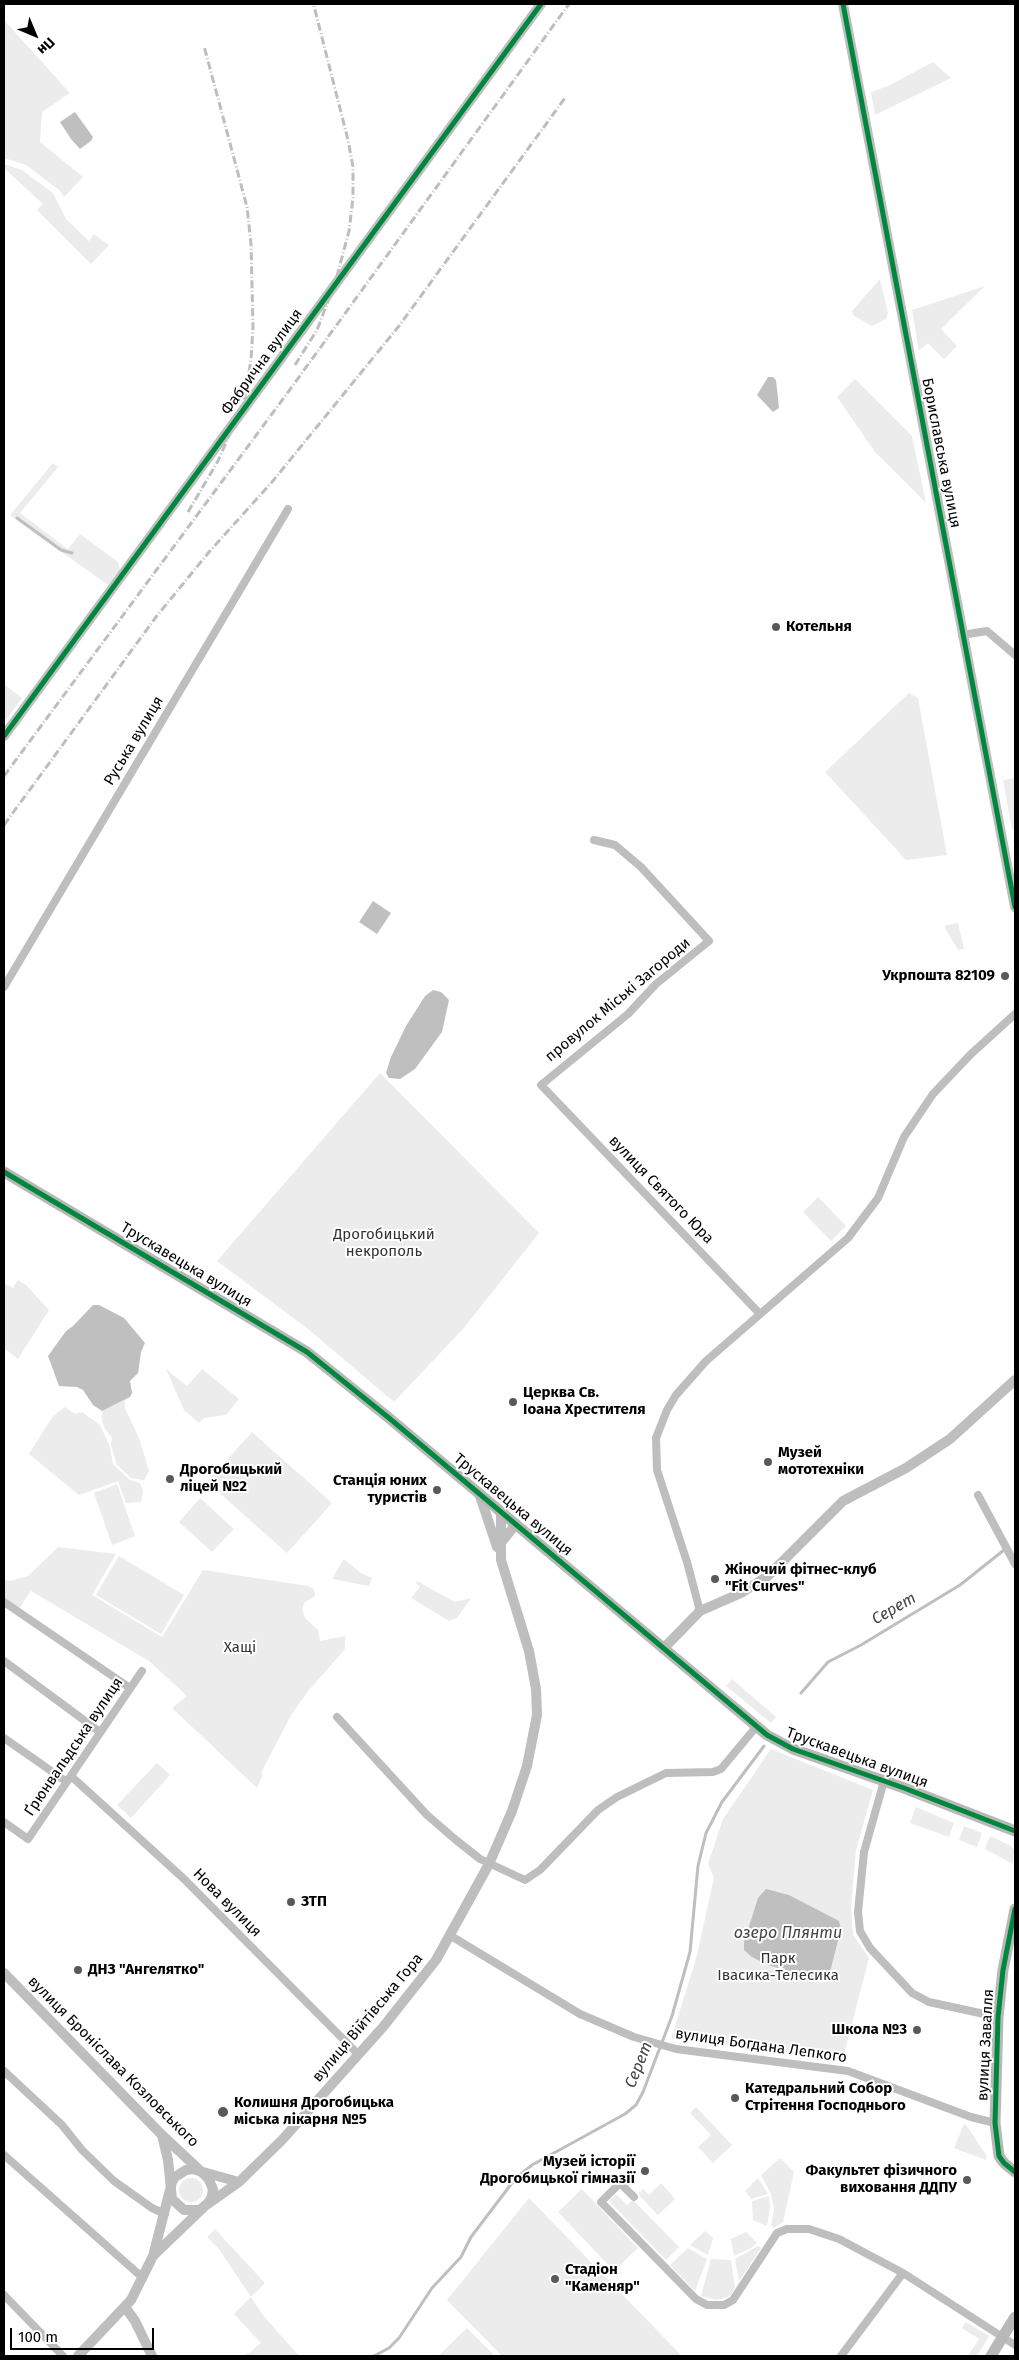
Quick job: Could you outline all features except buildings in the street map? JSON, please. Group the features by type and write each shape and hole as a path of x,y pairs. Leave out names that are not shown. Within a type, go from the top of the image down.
{"main road":[{"name":"Трускавецька вулиця","path":"4,1172 307,1352 502,1512 756,1727 772,1738 1015,1832"},
{"name":"вулиця Завалля","path":"1015,1909 1003,1970 998,2017 995,2123 999,2156 1015,2172"},
{"path":"991,2356 1015,2317"}],"street":[{"name":"Фабрична вулиця","path":"4,734 541,4"},
{"name":"Бориславська вулиця","path":"843,4 1015,907"},
{"name":"Руська вулиця","path":"4,987 288,509"},
{"path":"962,634 987,631 1015,655"},
{"name":"провулок Міські Загороди","path":"541,1085 628,1014 656,984 709,941 634,861 615,845 594,840"},
{"path":"700,1611 687,1562 657,1470 656,1438 667,1410 688,1381 713,1355 834,1252 856,1229 878,1198 904,1137 933,1094 970,1054 1015,1014"},
{"name":"вулиця Святого Юра","path":"541,1085 760,1314"},
{"path":"663,1649 700,1611 741,1593 768,1576 843,1501 906,1468 950,1439 1015,1380"},
{"path":"479,1493 500,1556"},
{"path":"978,1495 1015,1564"},
{"name":"вулиця Війтівська Гора","path":"154,2256 205,2206 239,2182 282,2140 359,2055 417,1987 451,1936 489,1864 512,1811 527,1766 537,1715 536,1689 529,1651 500,1556 502,1512"},
{"path":"500,1544 516,1524"},
{"path":"4,1602 130,1688"},
{"path":"4,1662 100,1732"},
{"name":"Ґрюнвальдська вулиця","path":"4,1822 28,1839 142,1671"},
{"path":"337,1717 427,1814 480,1859 525,1880 540,1870 585,1822 617,1797 666,1773 713,1772 721,1769 756,1727"},
{"name":"Нова вулиця","path":"4,1738 69,1779 130,1828 184,1879 359,2055"},
{"path":"884,1781 864,1852 859,1903 860,1931 870,1948 912,1993 929,2002 998,2017"},
{"name":"вулиця Богдана Лепкого","path":"451,1936 580,2014 615,2030 652,2043 669,2048 848,2071 971,2117 995,2123"},
{"name":"вулиця Броніслава Козловського","path":"4,1973 162,2135 201,2171"},
{"path":"4,2071 62,2125 82,2150 108,2175 152,2208 165,2214"},
{"path":"162,2135 168,2160 172,2199 179,2208 195,2211 205,2206 212,2196 212,2189 208,2178 201,2171"},
{"path":"4,2155 143,2278"},
{"path":"170,2188 175,2177 180,2172 192,2169 239,2182"},
{"path":"634,2196 620,2183 601,2202 696,2299 707,2305 724,2305 733,2300 777,2233 787,2229 809,2229 839,2240 903,2273 1015,2344"},
{"name":"вулиця Війтівська Гора","path":"78,2356 126,2308 143,2278 154,2256 170,2188"},
{"path":"841,2356 903,2273"},
{"path":"4,2295 63,2356"},
{"path":"126,2308 135,2321 152,2356"}],"green space":[{"path":"4,20 70,93 42,112 40,142 83,177 64,197 59,190 26,165 4,158"},
{"path":"933,62 951,78 875,115 871,92 888,86"},
{"path":"4,164 22,170 53,193 66,219 89,241 94,234 109,245 91,264 37,210 43,204 4,168"},
{"path":"880,279 888,313 886,319 872,326 854,316 852,311"},
{"path":"985,286 941,329 957,346 944,359 928,343 919,351 912,310"},
{"path":"855,379 912,436 926,503 875,452 837,397"},
{"path":"53,463 58,467 20,513 68,549 80,534 118,562 120,570 108,585 10,515"},
{"path":"4,684 22,698 7,719 4,720"},
{"path":"909,693 918,698 947,855 906,860 825,772"},
{"path":"1015,778 1015,829 1012,830 1003,780"},
{"path":"958,923 964,949 958,950 944,926"},
{"name":"Дрогобицький некрополь","path":"380,1073 539,1233 463,1329 394,1402 308,1329 217,1261"},
{"path":"818,1197 846,1226 831,1241 803,1212"},
{"path":"18,1280 26,1285 49,1310 18,1359 4,1348 4,1283 13,1288"},
{"path":"166,1369 187,1386 202,1369 239,1399 226,1415 204,1418 199,1423 184,1410"},
{"path":"125,1400 125,1408 139,1438 149,1471 144,1480 131,1478 117,1465 111,1445 112,1438 102,1421 102,1411"},
{"path":"65,1407 75,1414 82,1412 100,1425 110,1447 113,1464 130,1480 140,1483 143,1491 141,1502 126,1503 118,1481 79,1495 29,1454 53,1416"},
{"path":"252,1432 332,1503 287,1553 207,1482"},
{"path":"117,1484 135,1536 112,1545 94,1493"},
{"path":"200,1498 234,1529 212,1552 179,1522"},
{"name":"Хащі","path":"58,1547 116,1554 92,1595 162,1637 203,1570 308,1586 314,1589 315,1596 304,1603 302,1609 305,1618 318,1630 320,1641 345,1636 345,1649 309,1690 291,1715 261,1773 263,1774 257,1788 172,1708 187,1696 149,1661 31,1591 19,1609 4,1600 4,1580 10,1581 28,1576"},
{"path":"119,1556 184,1595 161,1634 96,1595"},
{"path":"344,1559 361,1573 372,1578 369,1586 332,1579"},
{"path":"415,1582 419,1582 455,1602 471,1598 457,1618 449,1621 411,1598 420,1587"},
{"path":"732,1679 776,1717 771,1723 726,1686"},
{"name":"Парк Івасика-Телесика","path":"771,1749 873,1790 856,1850 851,1907 853,1935 869,1958 843,2058 671,2039 696,1959 714,1878 708,1864 723,1819"},
{"path":"157,1763 170,1775 131,1818 117,1805"},
{"path":"916,1807 954,1823 949,1837 910,1823"},
{"path":"964,1826 982,1833 977,1847 959,1840"},
{"path":"990,1836 1011,1846 1014,1850 1013,1864 985,1849"},
{"path":"696,2107 732,2145 713,2163 698,2147 711,2135 690,2113"},
{"path":"964,2124 986,2155 986,2160 954,2148"},
{"path":"780,2158 794,2172 783,2222 774,2228 771,2226 774,2209 771,2194 761,2175"},
{"path":"191,2178 200,2181 203,2190 200,2199 191,2202 182,2199 179,2190 182,2181"},
{"path":"758,2178 768,2194 751,2199 745,2191"},
{"path":"661,2183 675,2199 658,2215 638,2194 643,2189 649,2195"},
{"path":"582,2189 638,2248 614,2271 558,2212"},
{"path":"616,2194 627,2205 633,2200 679,2247 666,2260 609,2201"},
{"path":"769,2196 770,2208 767,2226 753,2220 752,2201"},
{"path":"529,2198 680,2356 502,2356 447,2300"},
{"path":"215,2229 265,2283 251,2297 219,2249 207,2237"},
{"path":"705,2231 713,2238 708,2255 690,2245"},
{"path":"746,2232 757,2243 734,2256 731,2239"},
{"path":"758,2246 761,2248 739,2281 735,2259"},
{"path":"688,2248 707,2259 695,2291 670,2265"},
{"path":"711,2259 731,2260 735,2288 731,2295 725,2298 716,2300 701,2296"},
{"path":"251,2297 262,2314 299,2356 242,2356 261,2343 234,2314"},
{"path":"966,2322 989,2336 977,2356 968,2356 979,2339 962,2328"},
{"path":"467,2328 495,2356 438,2356"}],"water":[{"path":"75,112 93,137 91,141 80,149 60,122"},
{"path":"768,377 773,377 776,380 779,408 773,412 757,395"},
{"path":"373,901 391,913 377,934 359,922"},
{"path":"433,990 441,992 449,1000 442,1032 415,1069 400,1079 389,1078 386,1073 391,1057 406,1026 425,996"},
{"path":"93,1305 99,1305 124,1318 145,1343 141,1352 138,1373 130,1381 132,1393 130,1397 102,1411 93,1405 83,1390 77,1387 59,1386 48,1356 66,1331"},
{"name":"озеро Плянти","path":"766,1889 789,1895 839,1921 841,1929 829,1976 825,1981 768,1965 752,1957 744,1950 744,1942 758,1898"}],"waterway":[{"path":"17,518 61,550 72,553"},
{"name":"Серет","path":"801,1693 828,1662 861,1645 960,1585 1004,1550"},
{"name":"Серет","path":"374,2356 389,2348 399,2338 432,2288 461,2257 471,2237 515,2179 532,2165 625,2114 636,2105 643,2092 672,2016 690,1952 698,1866 706,1833 722,1802 764,1746"}],"railway":[{"path":"4,776 286,395 569,4"},
{"path":"295,365 317,330 336,280 349,231 353,198 353,167 348,140 314,6"},
{"path":"188,512 218,461 244,401 251,360 253,327 251,244 247,207 204,46"},
{"path":"4,825 156,617 209,552 272,482 399,326 565,98"}],"cycle path":[{"path":"4,736 541,4"},
{"path":"843,4 1015,907"},
{"path":"4,1172 307,1352 389,1418 767,1735 793,1749 904,1788 1015,1831"},
{"path":"1015,1909 1003,1970 998,2017 995,2123 999,2156 1015,2172"}],"place":[{"name":"Котельня","path":"776,627"},
{"name":"Укрпошта 82109","path":"1005,976"},
{"name":"Церква Св. Іоана Хрестителя","path":"513,1402"},
{"name":"Музей мототехніки","path":"768,1462"},
{"name":"Дрогобицький ліцей №2","path":"170,1479"},
{"name":"Станція юних туристів","path":"437,1490"},
{"name":"Жіночий фітнес-клуб \"Fit Curves\"","path":"715,1579"},
{"name":"ЗТП","path":"291,1902"},
{"name":"ДНЗ \"Ангелятко\"","path":"78,1970"},
{"name":"Школа №3","path":"917,2030"},
{"name":"Катедральний Собор Стрітення Господнього","path":"735,2098"},
{"name":"Колишня Дрогобицька міська лікарня №5","path":"223,2112"},
{"name":"Музей історії Дрогобицької гімназії","path":"645,2171"},
{"name":"Факультет фізичного виховання ДДПУ","path":"967,2180"},
{"name":"Стадіон \"Каменяр\"","path":"555,2279"}]}
